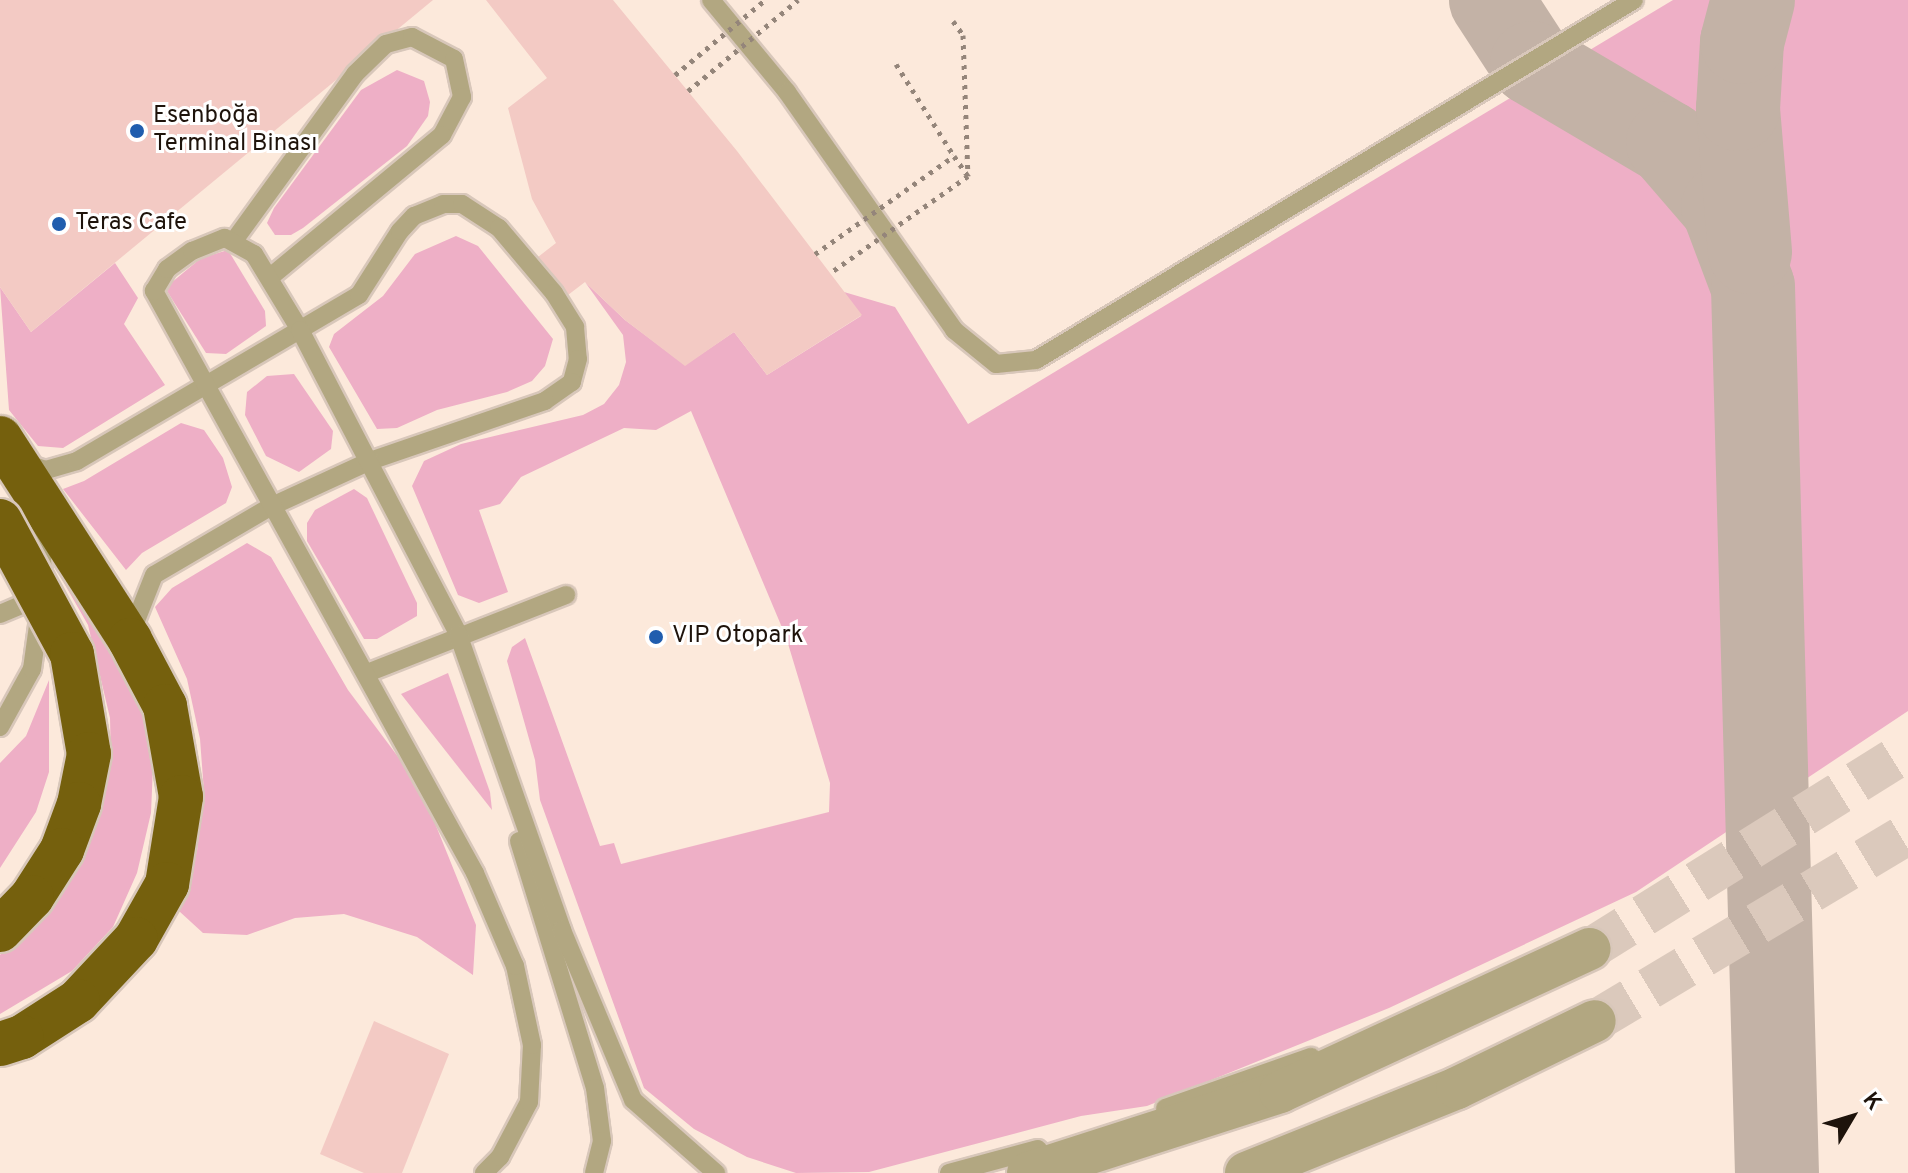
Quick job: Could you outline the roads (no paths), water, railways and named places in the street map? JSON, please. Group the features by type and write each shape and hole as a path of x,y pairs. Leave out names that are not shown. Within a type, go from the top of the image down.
{"highway":[{"path":"0,1044 22,1037 78,1001 136,939 167,884 181,797 165,706 130,640 5,445"},
{"path":"0,521 72,654 89,754 79,804 62,850 32,897 0,930"}],"street":[{"path":"1028,1173 1280,1092 1590,949"},
{"path":"1246,1173 1457,1088 1595,1021"}],"lane":[{"path":"711,0 787,92 954,330 996,364 1036,360 1634,0"},
{"path":"233,242 355,74 386,44 412,37 454,59 462,97 442,135 269,278"},
{"path":"5,445 31,468 77,461 359,295 414,216 462,204 499,228 575,327 578,359 572,382 545,401 370,461 270,507 154,575 136,611 130,640"},
{"path":"484,1173 500,1157 529,1102 532,1045 515,966 475,873 367,673 270,507 207,383 154,291 167,269 192,251 225,238 254,254 300,330 458,634 562,930 633,1100 716,1173"},
{"path":"0,727 32,669 43,572 39,494"},
{"path":"0,614 24,604 43,572"},
{"path":"367,673 458,634 566,595"},
{"path":"458,634 595,1088 602,1141 594,1173"},
{"path":"949,1173 1141,1116 1502,991"}],"tunnel":[{"path":"1590,949 1908,750"},
{"path":"1595,1021 1908,834"}],"place":[{"name":"Esenboğa Terminal Binası","path":"137,131"},
{"name":"Teras Cafe","path":"59,224"},
{"name":"VIP Otopark","path":"656,637"}]}
